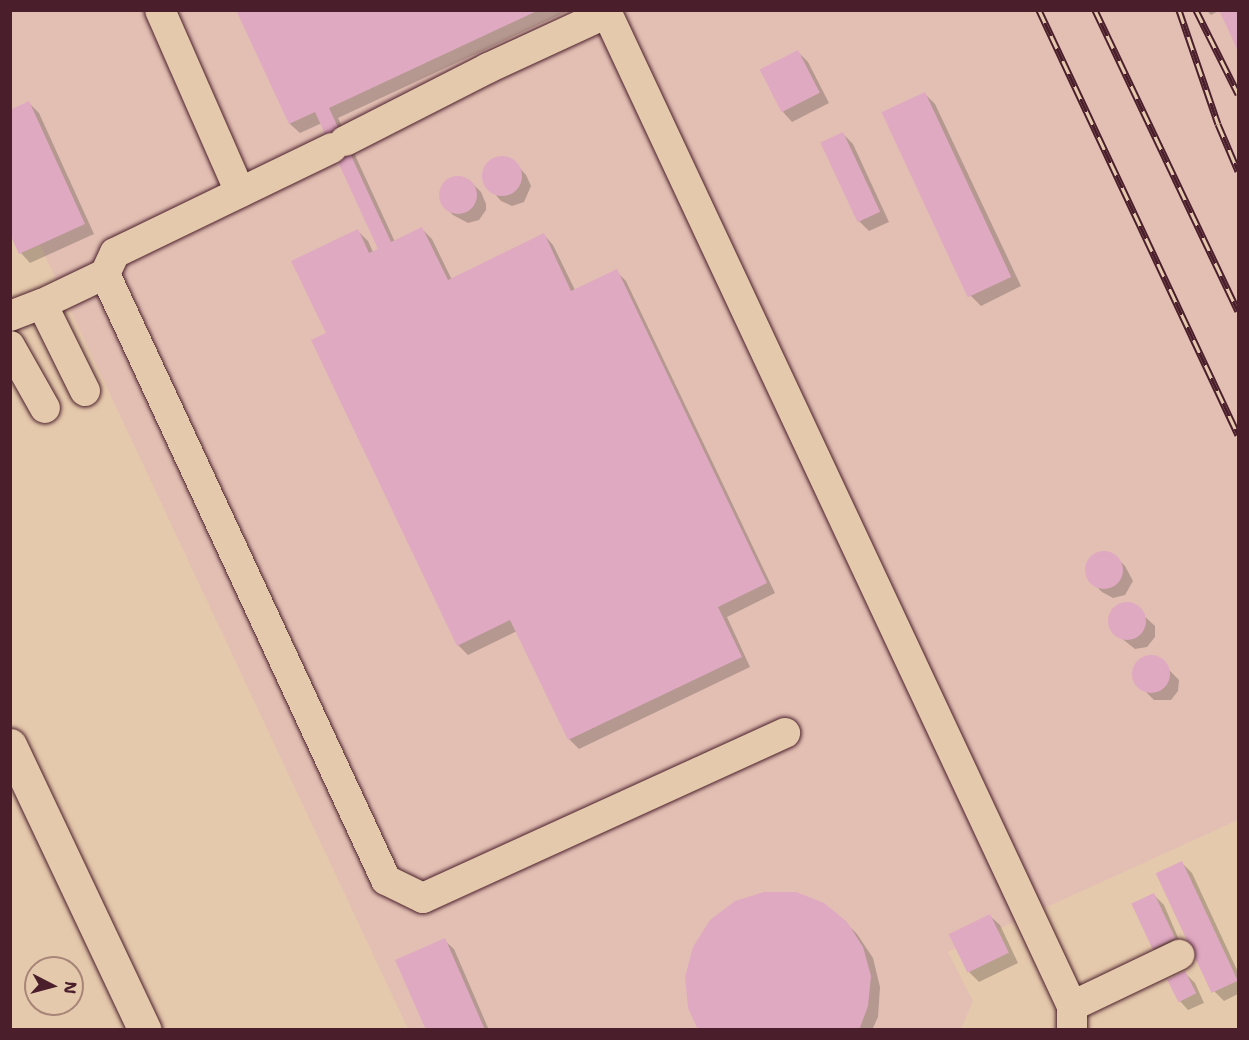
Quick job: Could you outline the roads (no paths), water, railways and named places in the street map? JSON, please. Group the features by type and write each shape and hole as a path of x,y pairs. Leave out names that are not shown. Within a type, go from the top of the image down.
{"highway":[{"path":"10,745 145,1029"}],"lane":[{"path":"160,10 240,192"},
{"path":"10,316 42,304 105,274 115,254 488,68 607,13 1072,1018 1179,955"},
{"path":"105,274 386,880 423,898 785,733"},
{"path":"42,304 85,391"},
{"path":"10,346 45,408"}],"railway":[{"path":"1039,10 1238,435"},
{"path":"1095,10 1238,311"},
{"path":"1179,10 1218,124 1238,171"},
{"path":"1196,10 1238,94"}]}
